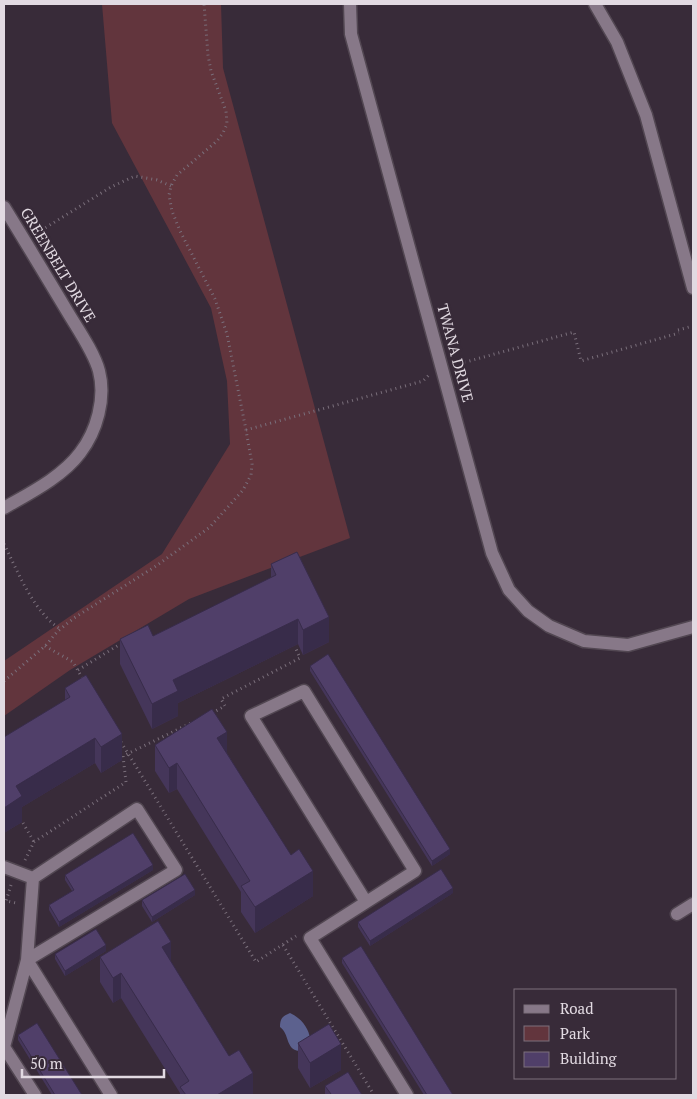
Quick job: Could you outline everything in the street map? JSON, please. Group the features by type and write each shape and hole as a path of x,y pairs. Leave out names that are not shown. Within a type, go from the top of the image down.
{"street":[{"name":"TWANA DRIVE","path":"350,4 351,34 492,553 509,590 528,611 549,626 584,641 628,645 693,627"},
{"path":"596,4 617,42 646,115 693,288"},
{"name":"GREENBELT DRIVE","path":"4,207 85,341 99,370 101,392 100,411 91,439 80,455 64,470 4,508"},
{"path":"366,902 251,716 304,691 415,871 310,938 407,1095"},
{"path":"27,960 176,870 137,810 33,878"},
{"path":"4,867 33,878"},
{"path":"33,878 27,960 4,1047 34,1095"},
{"path":"677,914 693,904"},
{"path":"27,960 111,1095"}],"path":[{"path":"4,681 45,646 60,629 85,610 180,550 210,527 243,490 251,475 252,464 246,430 224,328 215,299 180,231 172,211 169,195 177,175 217,141 227,124 226,111 209,63 204,4"},
{"path":"25,241 111,187 135,176 172,186"},
{"path":"246,430 423,381 428,376 442,369 574,332 581,361 693,326"},
{"path":"4,544 39,610 50,622 60,629"},
{"path":"78,670 128,640"},
{"path":"45,646 73,662 88,687"},
{"path":"208,715 225,706 221,699 300,658 296,649"},
{"path":"31,906 6,901 12,881 34,842 126,782 124,756 199,719"},
{"path":"118,737 256,962 306,930 310,938"},
{"path":"23,823 34,842"},
{"path":"282,945 374,1095"}],"green space":[{"path":"102,4 221,4 223,68 350,538 189,599 70,670 4,716 4,661 162,554 230,444 227,381 211,308 112,123"}],"water":[{"path":"290,1013 304,1024 310,1039 299,1051 289,1044 285,1033 280,1027 282,1018"}],"building":[{"path":"297,552 329,617 303,630 298,619 173,680 178,691 152,704 120,639 148,625 153,636 276,575 271,564"},
{"path":"328,654 450,849 432,861 310,666"},
{"path":"86,675 122,734 101,747 95,738 16,786 22,796 4,808 4,737 70,697 65,688"},
{"path":"212,709 227,732 217,738 291,855 299,849 313,871 255,907 241,886 250,881 177,763 169,768 155,745"},
{"path":"133,833 153,865 59,922 49,905 74,890 65,875"},
{"path":"441,869 453,888 370,941 358,922"},
{"path":"185,874 195,890 152,917 142,900"},
{"path":"158,921 171,942 162,947 229,1056 239,1050 253,1073 217,1095 186,1095 180,1087 189,1081 121,973 113,978 100,957"},
{"path":"96,929 106,945 65,971 55,954"},
{"path":"361,946 453,1095 427,1095 342,958"},
{"path":"37,1023 82,1095 55,1095 18,1035"},
{"path":"329,1024 341,1044 310,1063 298,1043"},
{"path":"348,1072 362,1095 329,1095 331,1094 325,1086"}]}
